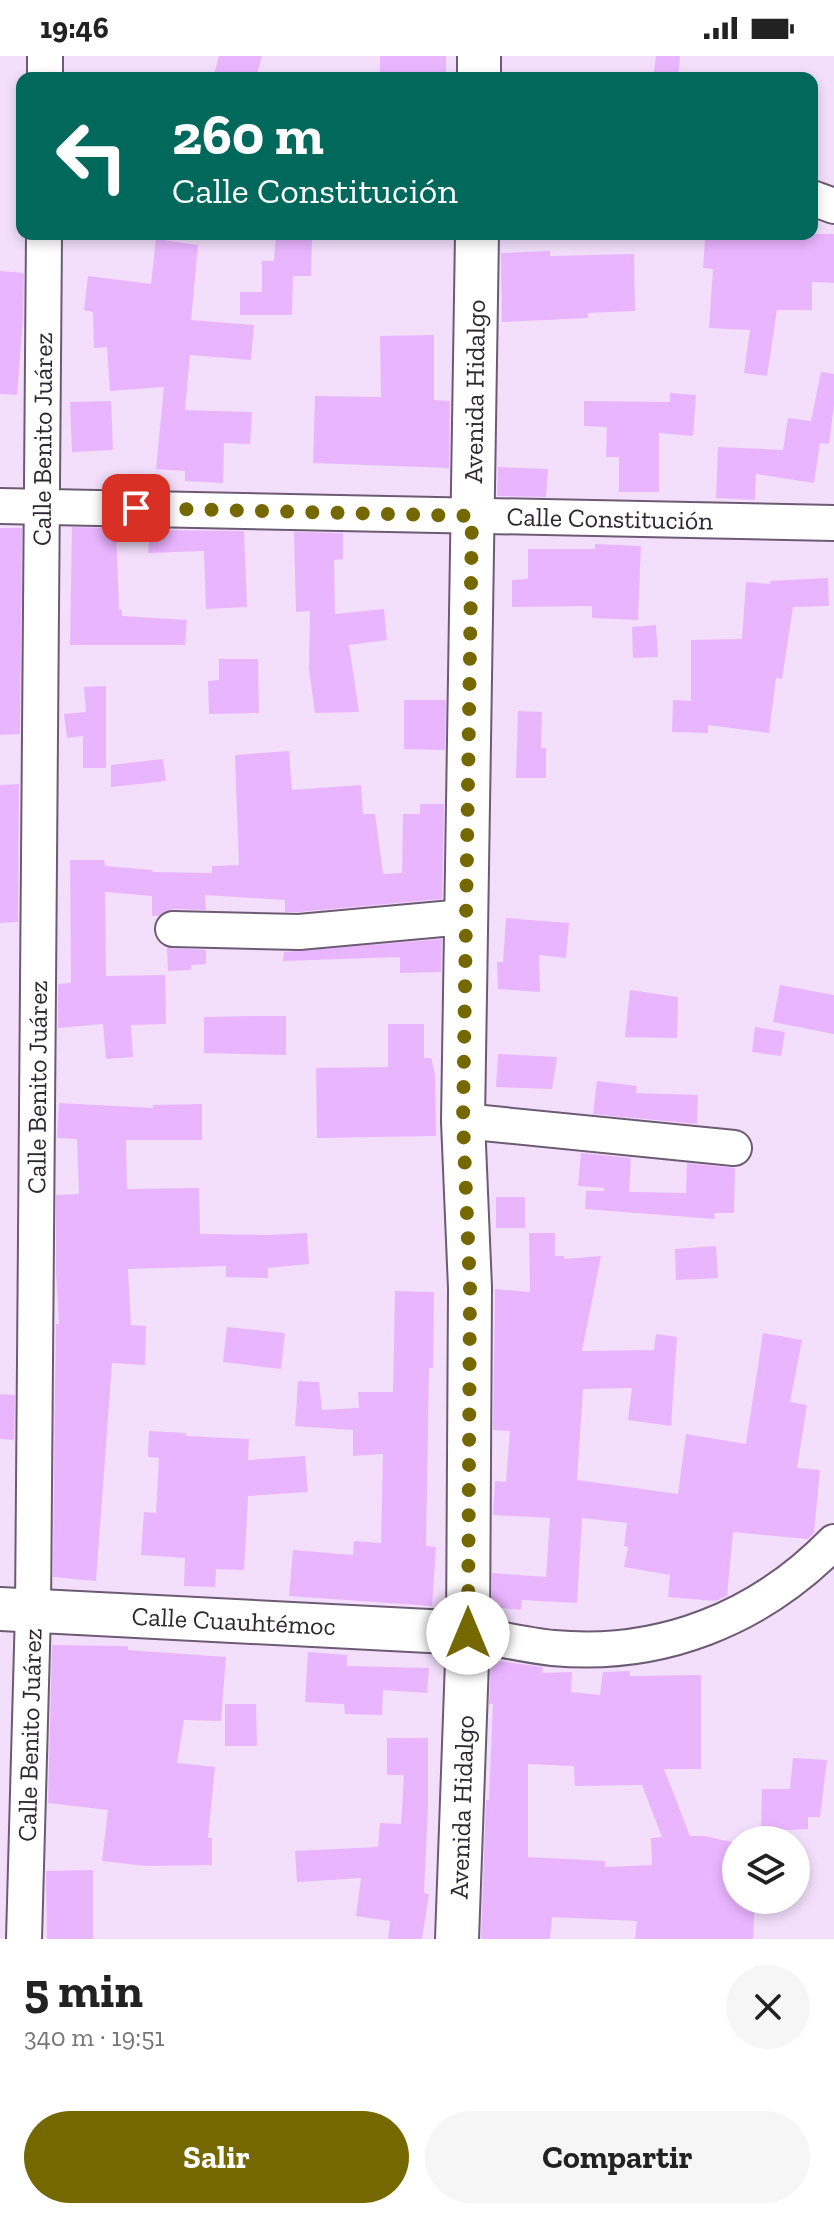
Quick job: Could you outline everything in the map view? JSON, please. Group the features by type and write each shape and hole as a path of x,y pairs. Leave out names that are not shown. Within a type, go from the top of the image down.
{"street":[{"name":"Calle Benito Juárez","path":"24,1939 16,1610 44,506 44,240"},
{"name":"Avenida Hidalgo","path":"457,1939 468,1633 470,1288 463,1121 464,917 477,240"},
{"name":"Calle Constitución","path":"0,506 834,523"},
{"path":"173,929 299,932 464,917"},
{"path":"463,1121 734,1148"},
{"path":"468,1633 553,1648 650,1645 690,1634 747,1608 812,1564 834,1542"},
{"name":"Calle Cuauhtémoc","path":"16,1610 468,1633"}],"building":[{"path":"219,56 262,56 258,72 215,72"},
{"path":"380,56 446,56 446,72 380,72"},
{"path":"656,56 680,56 679,72 654,72"},
{"path":"818,234 834,234 834,283 812,282 812,310 777,310 767,376 744,373 750,330 709,328 713,269 703,268 705,240 818,240"},
{"path":"156,240 198,245 191,320 254,325 251,360 190,355 185,410 252,412 250,444 224,443 223,483 185,481 185,471 156,469 164,387 110,391 107,347 94,348 93,312 84,310 88,276 151,284"},
{"path":"276,240 312,240 311,276 293,276 292,315 240,315 240,292 262,292 262,261 274,261"},
{"path":"550,251 550,256 634,254 635,311 588,313 588,318 502,322 501,253"},
{"path":"0,271 24,273 17,395 0,394"},
{"path":"434,335 434,400 450,401 449,468 313,463 315,396 381,397 380,336"},
{"path":"821,372 834,374 834,405 829,444 820,443 814,483 756,474 755,500 716,498 718,447 783,450 788,418 811,421"},
{"path":"670,393 696,395 693,436 659,433 659,492 619,492 619,457 606,457 607,427 584,426 584,401 670,402"},
{"path":"111,401 113,450 72,452 70,402"},
{"path":"498,467 548,469 546,497 497,496"},
{"path":"72,527 116,528 119,610 122,610 122,616 187,620 185,645 70,645"},
{"path":"0,528 22,528 20,734 0,735"},
{"path":"150,530 244,531 247,607 206,609 204,551 148,553"},
{"path":"294,532 343,533 343,559 334,560 335,614 384,609 387,640 349,645 359,712 315,713 309,669 310,611 296,612"},
{"path":"595,544 641,546 638,620 592,618 592,606 512,607 512,580 528,579 528,549 595,549"},
{"path":"828,578 829,606 793,607 782,679 776,678 769,733 708,725 708,733 672,732 673,700 691,701 691,640 742,639 746,582 770,584 770,581"},
{"path":"656,625 658,657 633,658 632,627"},
{"path":"219,659 258,659 259,713 209,714 208,681 219,680"},
{"path":"106,686 106,768 83,768 83,736 67,738 64,714 86,712 84,687"},
{"path":"404,700 446,700 445,750 404,749"},
{"path":"518,711 542,712 541,748 546,748 546,778 516,778"},
{"path":"289,751 292,790 361,785 363,814 375,814 383,874 402,873 403,814 420,814 420,804 444,804 442,899 285,912 285,900 205,895 206,910 173,909 152,916 152,896 105,892 106,976 165,975 166,1024 131,1025 133,1057 106,1059 103,1024 58,1028 58,984 71,983 70,860 104,860 105,866 152,872 212,873 212,866 239,865 235,755"},
{"path":"163,759 166,781 111,787 111,765"},
{"path":"19,784 18,922 0,923 0,785"},
{"path":"506,918 569,923 566,958 539,955 540,992 498,989 497,962 503,962"},
{"path":"442,939 441,972 400,973 400,957 283,961 284,952"},
{"path":"167,948 206,950 206,964 191,965 191,970 168,971"},
{"path":"780,985 834,995 834,1034 773,1022"},
{"path":"630,990 678,997 677,1038 625,1037"},
{"path":"286,1016 286,1055 204,1053 204,1017"},
{"path":"388,1024 424,1024 424,1058 431,1058 435,1075 436,1136 317,1138 316,1068 388,1067"},
{"path":"755,1027 785,1032 781,1056 752,1052"},
{"path":"498,1054 557,1057 552,1089 496,1087"},
{"path":"597,1081 637,1086 636,1093 698,1095 697,1124 593,1114"},
{"path":"59,1103 153,1108 153,1105 202,1104 202,1140 126,1140 127,1189 199,1188 200,1234 307,1233 309,1264 268,1268 268,1278 226,1277 226,1266 128,1269 131,1325 146,1326 145,1365 112,1363 96,1581 53,1577 56,1324 59,1324 56,1195 79,1194 77,1139 57,1138"},
{"path":"581,1153 631,1158 629,1192 686,1193 687,1163 735,1168 734,1213 714,1213 715,1219 585,1209 586,1191 604,1191 604,1188 578,1186"},
{"path":"496,1197 525,1197 525,1228 496,1228"},
{"path":"529,1233 555,1233 555,1256 564,1256 564,1259 601,1256 582,1351 654,1350 656,1334 677,1337 671,1426 628,1420 632,1388 583,1389 577,1480 678,1494 686,1434 746,1444 763,1333 802,1340 790,1402 807,1405 797,1468 820,1470 814,1533 808,1539 733,1532 727,1596 715,1601 668,1597 670,1575 624,1567 628,1547 624,1546 627,1523 582,1518 577,1603 522,1600 521,1610 492,1607 492,1573 546,1577 550,1518 493,1515 495,1481 506,1482 510,1431 493,1430 495,1289 530,1292"},
{"path":"716,1246 718,1278 676,1280 675,1249"},
{"path":"395,1291 434,1292 433,1368 429,1368 426,1546 436,1547 432,1606 289,1596 293,1550 353,1555 354,1541 381,1543 383,1454 353,1456 353,1430 295,1426 298,1381 319,1382 322,1410 359,1408 358,1392 393,1392"},
{"path":"227,1327 285,1333 281,1369 223,1362"},
{"path":"0,1394 15,1395 14,1440 0,1439"},
{"path":"149,1431 249,1439 248,1460 305,1456 308,1492 248,1496 244,1570 216,1569 215,1587 184,1586 185,1558 141,1555 144,1512 156,1513 159,1458 148,1457"},
{"path":"52,1645 128,1646 128,1650 226,1657 221,1721 184,1720 177,1763 215,1767 208,1838 212,1838 212,1865 146,1866 102,1861 108,1810 48,1803"},
{"path":"308,1652 347,1655 347,1666 429,1668 427,1693 383,1690 382,1715 345,1714 344,1704 305,1702"},
{"path":"491,1660 543,1667 542,1673 572,1672 571,1692 600,1695 603,1672 630,1671 630,1676 701,1675 701,1769 664,1769 690,1836 722,1840 722,1914 754,1914 753,1939 635,1939 637,1921 552,1917 550,1939 481,1939 493,1704 489,1704","holes":["528,1764 574,1766 575,1786 642,1785 662,1837 651,1838 652,1865 605,1867 605,1861 528,1857"]},
{"path":"225,1704 256,1704 257,1746 225,1746"},
{"path":"387,1738 428,1738 424,1893 429,1894 422,1939 388,1939 390,1921 356,1916 361,1878 297,1882 295,1851 378,1847 380,1823 401,1824 404,1775 387,1775"},
{"path":"793,1758 827,1760 820,1817 808,1817 808,1826 761,1826 762,1789 790,1789"},
{"path":"93,1870 93,1939 47,1939 46,1871"}],"route":[{"path":"136,508 472,516 463,1121 470,1288 468,1633"}]}
